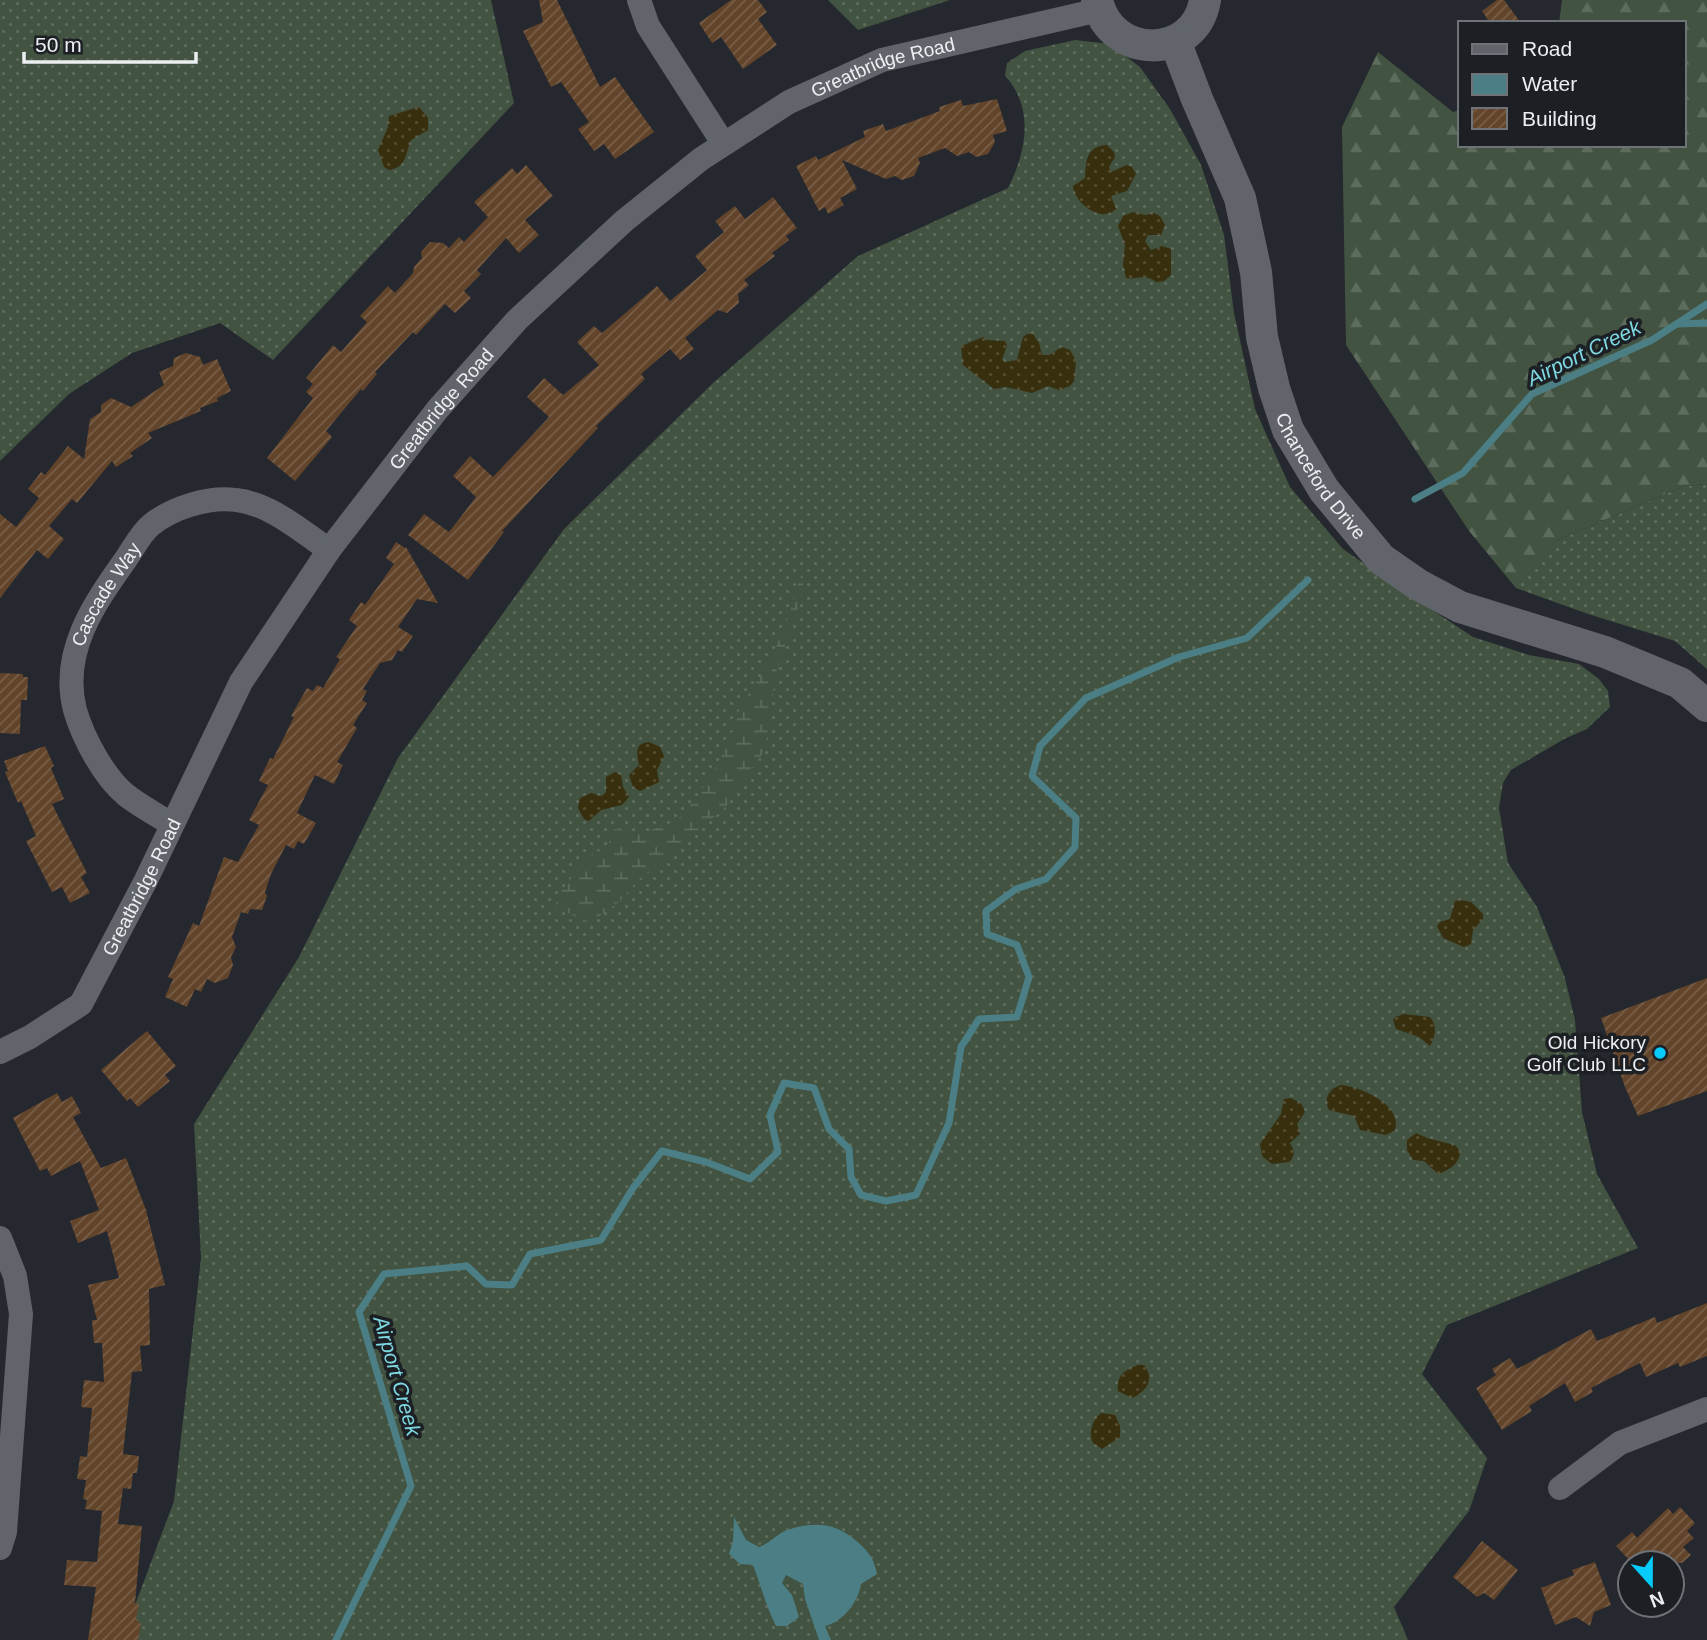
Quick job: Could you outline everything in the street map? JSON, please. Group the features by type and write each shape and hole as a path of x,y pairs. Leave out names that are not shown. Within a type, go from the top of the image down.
{"street":[{"path":"639,0 648,26 723,143"},
{"path":"1175,41 1188,32 1200,17 1205,0"},
{"name":"Greatbridge Road","path":"0,1052 30,1037 81,1004 146,880 241,682 329,550 437,410 517,320 624,221 723,143 789,102 883,60 1098,5 1109,27 1121,38 1136,44 1155,46 1175,41"},
{"name":"Chanceford Drive","path":"1175,41 1240,198 1256,272 1262,337 1274,388 1288,429 1324,490 1381,559 1417,584 1460,607 1605,652 1680,683 1707,706"},
{"name":"Cascade Way","path":"171,824 125,795 93,754 83,733 74,707 72,679 74,652 83,624 150,526 196,503 237,500 272,511 329,550"},
{"path":"0,1238 15,1276 21,1314 5,1531 0,1548"},
{"path":"1560,1488 1620,1443 1707,1409"}],"green space":[{"path":"0,0 491,0 514,103 273,360 220,323 132,353 69,394 0,461"},
{"path":"828,0 950,0 858,30"},
{"path":"1562,0 1707,0 1707,484 1684,486 1553,542 1516,588 1469,531 1346,345 1342,127 1378,52 1453,112 1458,111 1458,147 1686,147 1686,21 1559,21"},
{"path":"1075,40 1110,44 1140,67 1170,109 1201,165 1224,235 1234,313 1255,409 1290,487 1343,549 1473,637 1529,655 1579,664 1599,679 1608,691 1610,707 1587,729 1564,739 1511,770 1503,783 1499,808 1508,863 1537,907 1565,978 1575,1020 1582,1112 1597,1174 1638,1248 1447,1325 1422,1374 1487,1458 1469,1511 1394,1607 1408,1640 122,1640 174,1501 201,1258 194,1124 299,957 398,758 564,529 712,384 858,256 1008,188 1023,146 1024,116 1021,102 1005,76 1007,63 1025,51"},
{"path":"1707,484 1707,669 1675,641 1516,588 1520,578 1553,542 1684,486"},
{"path":"800,577 807,581 776,672 765,750 724,809 637,881 619,902 590,923 555,907 559,894 588,856 608,847 612,829 646,832 676,821 696,799 721,758 741,705 771,660 790,612"}],"sand":[{"path":"419,107 428,118 428,130 411,140 402,163 389,170 384,167 378,150 388,127 389,116"},
{"path":"1107,145 1115,157 1109,167 1111,172 1127,165 1132,167 1136,174 1127,191 1111,196 1116,209 1104,214 1083,205 1073,186 1085,178 1091,151"},
{"path":"1133,212 1145,215 1154,213 1160,216 1165,225 1161,235 1148,235 1145,241 1151,250 1162,246 1171,249 1171,275 1164,281 1156,282 1145,277 1126,278 1123,265 1125,245 1118,226 1123,216"},
{"path":"1033,334 1042,355 1049,355 1062,347 1070,350 1076,361 1074,381 1070,386 1059,390 1048,386 1032,393 1006,387 994,389 963,365 961,346 983,337 986,340 1005,341 1007,346 1002,359 1005,362 1017,360 1023,337"},
{"path":"649,742 660,747 664,756 657,770 659,782 640,791 633,787 629,775 639,765 639,747"},
{"path":"615,772 621,775 623,787 629,797 622,805 601,810 589,821 584,819 578,808 580,798 591,793 602,796 606,792 606,777"},
{"path":"1455,901 1471,902 1483,914 1483,919 1473,930 1471,944 1464,947 1443,938 1437,926 1450,919"},
{"path":"1404,1014 1430,1017 1435,1031 1430,1046 1419,1037 1396,1029 1393,1020"},
{"path":"1341,1085 1359,1089 1387,1105 1396,1121 1395,1130 1386,1135 1360,1130 1354,1116 1329,1110 1329,1094"},
{"path":"1290,1098 1300,1103 1305,1112 1297,1124 1300,1134 1290,1143 1294,1152 1289,1162 1272,1164 1262,1156 1260,1144 1281,1114 1284,1099"},
{"path":"1416,1133 1455,1145 1460,1151 1456,1163 1438,1174 1424,1161 1413,1160 1407,1150 1407,1140"},
{"path":"1144,1365 1149,1380 1142,1392 1132,1398 1118,1391 1118,1381 1125,1371"},
{"path":"1101,1413 1115,1415 1120,1426 1120,1437 1102,1449 1093,1443 1091,1435 1093,1423"}],"water":[{"path":"734,1517 746,1540 759,1547 787,1530 822,1525 846,1533 869,1554 877,1574 861,1584 849,1610 838,1621 825,1626 831,1640 819,1640 805,1599 803,1584 786,1575 782,1583 792,1595 799,1617 787,1626 776,1626 753,1565 740,1564 729,1554 733,1541"}],"building":[{"path":"539,0 557,0 600,87 615,77 654,132 615,159 604,144 594,151 578,129 589,122 561,82 551,87 523,31 543,22"},
{"path":"731,0 758,0 767,12 758,19 777,45 743,69 721,37 712,43 699,23"},
{"path":"1497,0 1504,0 1520,21 1489,21 1482,11"},
{"path":"997,99 1007,131 993,135 995,142 988,154 976,157 969,152 957,156 945,148 918,158 920,163 914,176 902,180 895,176 886,179 842,160 857,189 840,198 844,205 828,214 825,207 819,211 796,166 816,156 818,160 865,137 863,131 883,124 886,131 940,111 939,107 961,100 963,106"},
{"path":"526,165 553,196 525,220 539,235 519,253 506,238 477,270 481,274 464,291 471,298 455,313 445,304 416,335 413,332 375,372 377,374 363,391 361,389 326,431 332,437 295,481 267,458 313,398 306,392 313,384 306,378 333,345 341,352 367,322 360,316 388,286 395,293 413,273 414,267 422,258 421,252 430,242 443,243 449,248 459,237 464,242 488,217 474,202 512,168 517,174"},
{"path":"773,197 797,228 786,236 789,240 772,253 775,256 744,280 749,285 738,294 739,303 727,313 718,310 685,338 694,349 680,360 670,349 641,374 645,379 596,426 598,428 502,531 504,532 468,580 408,535 424,514 449,532 476,497 453,476 470,456 493,477 549,417 527,397 544,378 563,395 599,365 577,342 594,326 602,333 657,286 670,301 707,270 695,256 724,232 715,221 735,206 745,219"},
{"path":"186,353 200,357 203,365 217,359 231,391 217,398 218,401 200,408 201,411 148,433 152,438 130,453 133,456 116,467 112,461 77,503 72,499 49,526 64,539 48,559 37,550 0,598 0,514 16,527 39,498 28,489 41,472 45,475 68,446 84,459 90,419 101,412 101,405 111,398 131,407 164,385 159,372 173,366 174,358"},
{"path":"396,542 406,547 438,603 417,599 398,627 413,636 402,652 398,650 392,660 380,663 363,689 367,691 362,700 367,703 353,725 357,728 337,762 343,765 334,784 315,775 297,813 316,823 304,844 298,841 294,849 286,845 271,874 262,910 250,909 248,914 241,912 232,937 236,947 231,957 233,965 228,978 215,983 207,979 201,992 195,989 187,1007 165,997 173,979 168,977 193,923 199,926 224,857 238,862 259,825 249,820 268,785 259,781 294,717 291,716 307,688 313,691 317,685 323,688 340,659 336,657 357,626 349,620 361,602 365,605 394,564 386,558"},
{"path":"0,673 23,674 23,677 28,677 27,700 21,700 20,734 0,733"},
{"path":"45,746 64,799 52,804 87,873 81,877 90,893 70,903 62,887 52,892 26,841 36,836 5,772 8,771 4,761"},
{"name":"Old Hickory Golf Club LLC","path":"1707,978 1707,1091 1638,1116 1601,1018"},
{"path":"147,1031 176,1066 165,1075 170,1081 138,1107 130,1098 127,1101 101,1070"},
{"path":"57,1093 62,1102 72,1096 81,1113 73,1117 101,1168 126,1158 146,1210 165,1285 149,1289 150,1345 140,1346 142,1371 132,1372 123,1454 139,1456 131,1489 123,1488 118,1524 142,1526 135,1603 139,1604 136,1619 141,1624 138,1640 88,1640 96,1587 64,1585 67,1560 97,1562 102,1511 85,1509 87,1500 83,1499 86,1480 77,1479 80,1456 87,1457 92,1408 81,1407 84,1380 104,1382 102,1343 94,1343 92,1320 97,1320 88,1285 119,1278 107,1231 78,1243 70,1221 99,1210 80,1161 51,1176 47,1168 40,1171 13,1118"},
{"path":"1707,1303 1707,1356 1680,1367 1678,1363 1646,1377 1640,1363 1591,1388 1593,1392 1575,1402 1565,1383 1529,1406 1532,1411 1502,1430 1476,1388 1496,1375 1492,1369 1510,1358 1517,1369 1591,1329 1597,1341 1655,1317 1657,1323"},
{"path":"1680,1507 1695,1523 1687,1531 1694,1538 1683,1547 1685,1549 1619,1549 1616,1546 1632,1532 1637,1538 1668,1508 1673,1514"},
{"path":"1482,1541 1518,1570 1494,1600 1484,1593 1477,1597 1453,1577"},
{"path":"1595,1562 1611,1605 1594,1612 1590,1626 1576,1617 1555,1625 1541,1588 1574,1575 1572,1570"}],"waterway":[{"name":"Airport Creek","path":"1415,499 1463,473 1532,394 1652,340 1707,304"},
{"path":"1677,324 1707,323"},
{"name":"Airport Creek","path":"336,1640 411,1486 359,1312 384,1274 467,1266 486,1284 512,1285 530,1254 601,1240 633,1188 662,1151 706,1162 750,1179 778,1152 770,1115 784,1083 814,1088 829,1129 849,1149 851,1177 861,1195 886,1201 916,1195 949,1123 961,1047 979,1019 1017,1017 1029,977 1017,945 987,934 986,911 1016,889 1046,879 1075,847 1076,818 1032,776 1040,746 1086,698 1179,657 1247,638 1308,580"}],"place":[{"name":"Old Hickory Golf Club LLC","path":"1660,1053"}]}
